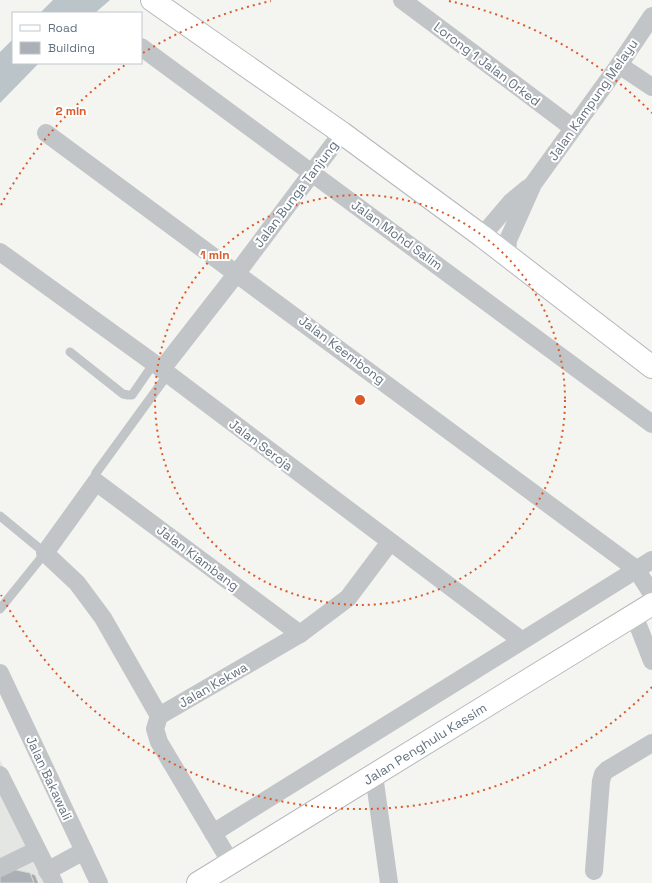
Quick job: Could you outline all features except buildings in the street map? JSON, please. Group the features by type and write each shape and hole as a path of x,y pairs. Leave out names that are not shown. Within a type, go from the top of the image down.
{"street":[{"path":"152,0 342,133 482,236 652,367"},
{"name":"Lorong 1 Jalan Orked","path":"402,0 573,128"},
{"name":"Jalan Kampung Melayu","path":"507,255 508,240 533,184 619,65 652,16"},
{"name":"Jalan Mohd Salim","path":"142,48 652,424"},
{"path":"619,65 652,87"},
{"name":"Jalan Keembong","path":"46,133 636,569"},
{"name":"Jalan Bunga Tanjung","path":"161,369 237,273 342,133"},
{"name":"Jalan Kampung Melayu","path":"482,236 511,202 533,184"},
{"name":"Jalan Seroja","path":"0,252 161,369 521,640"},
{"path":"96,482 46,553 77,583 103,618 159,716 155,729 159,742 231,863"},
{"name":"Jalan Kiambang","path":"96,482 300,634"},
{"name":"Jalan Kekwa","path":"159,716 300,634 348,598 390,542"},
{"path":"213,832 652,560"},
{"path":"636,569 652,594"},
{"path":"643,609 652,661"},
{"name":"Jalan Penghulu Kassim","path":"198,883 643,609"},
{"name":"Jalan Bakawali","path":"0,673 99,883"},
{"path":"594,871 601,781 603,774 606,770 652,743"},
{"path":"0,775 51,877 84,851"},
{"path":"374,775 389,883"},
{"path":"1,865 37,850"}],"lane":[{"path":"70,352 123,394 128,396 132,395 161,369"},
{"path":"96,482 94,478 96,473 161,369"},
{"path":"0,516 46,553 0,609"}],"shaded area":[{"path":"53,0 110,0 96,12 41,12"},
{"path":"12,40 12,64 38,64 0,103 0,52"},
{"path":"0,760 60,883 0,883"}]}
